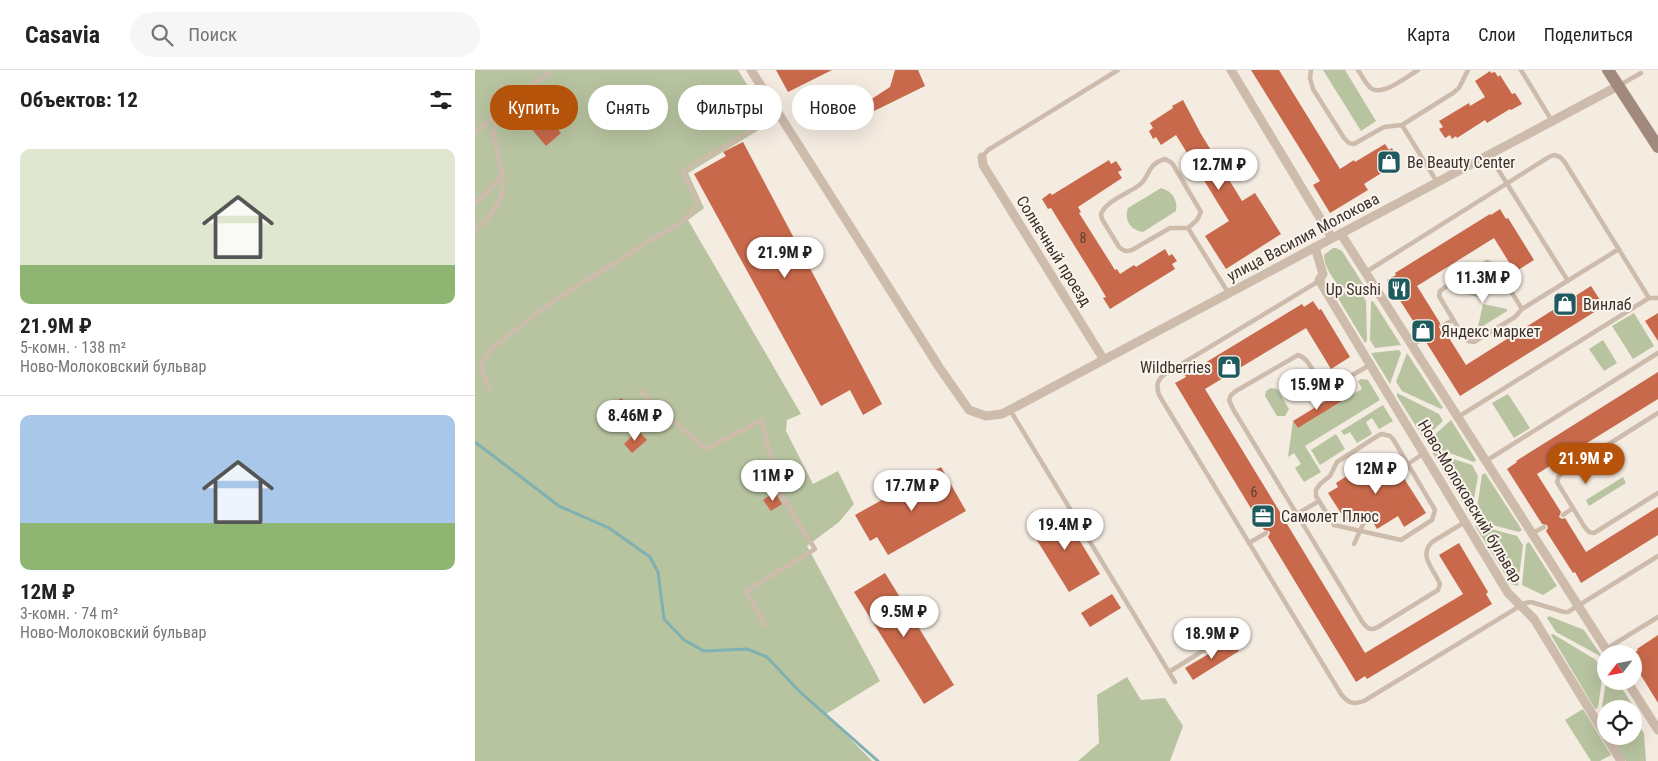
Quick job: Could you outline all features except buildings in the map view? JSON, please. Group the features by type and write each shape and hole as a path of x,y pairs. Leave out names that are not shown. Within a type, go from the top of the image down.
{"main road":[{"path":"1608,70 1654,137 1658,147"}],"street":[{"path":"751,70 760,85"},
{"path":"1231,70 1332,238"},
{"name":"улица Василия Молокова","path":"782,120 939,367 969,410 986,416 1002,414 1010,410 1618,86"},
{"name":"Солнечный проезд","path":"982,157 983,165 1104,360"},
{"name":"Ново-Молоковский бульвар","path":"1341,234 1604,645"},
{"name":"Ново-Молоковский бульвар","path":"1315,248 1323,274 1319,280 1508,592 1534,619 1621,761"},
{"path":"1633,690 1655,720 1658,730"}],"lane":[{"path":"533,85 552,70"},
{"path":"982,157 992,148 1118,70"},
{"path":"1311,70 1310,78 1313,89 1344,138 1349,143 1354,144 1384,127 1402,125 1459,88 1468,70"},
{"path":"1358,70 1365,82 1373,89 1382,90 1418,70"},
{"path":"1521,70 1552,121"},
{"path":"1618,86 1641,72"},
{"path":"475,133 490,120"},
{"path":"1402,125 1437,182"},
{"path":"475,231 491,215 503,193 502,172 494,130"},
{"path":"490,389 482,371 482,362 495,346 552,302 659,235 680,224 697,204 683,171 753,130"},
{"path":"1489,155 1568,281"},
{"path":"1366,272 1555,155 1560,157 1649,298"},
{"path":"1165,159 1172,163 1201,212 1197,220 1188,228 1171,228 1127,251 1119,247 1101,214 1106,206 1141,184 1151,167 1165,159"},
{"path":"475,202 498,181 502,172"},
{"path":"1188,228 1229,294"},
{"path":"1522,309 1496,267 1487,262 1441,291 1439,296 1463,336 1468,341 1473,342 1515,317 1522,309 1619,249"},
{"path":"1319,280 1165,374 1159,379 1156,387 1347,702 1356,704 1364,701 1521,606 1531,602 1564,612 1579,606 1658,556"},
{"path":"1458,417 1649,298 1658,298"},
{"path":"1442,326 1453,320"},
{"path":"1412,345 1424,338"},
{"path":"1486,460 1658,353"},
{"path":"1370,365 1336,386 1331,387 1324,386 1307,361 1298,355 1231,395 1229,400 1363,624 1368,629 1373,630 1438,590 1440,584 1425,554 1428,546 1465,522"},
{"path":"640,391 705,449 761,420 777,488 815,549 746,590 765,625"},
{"path":"1010,410 1175,682"},
{"path":"1658,413 1559,476 1557,482 1584,526 1589,532 1594,533 1658,493"},
{"path":"1379,435 1390,436 1434,506 1435,513 1432,520 1401,540 1334,525 1319,501 1316,496 1316,490 1330,476 1337,462 1379,435"},
{"path":"1408,464 1424,454"},
{"path":"1285,521 1319,501"},
{"path":"1563,515 1573,508"},
{"path":"1355,544 1365,520"},
{"path":"1533,533 1543,527"},
{"path":"1249,543 1266,533"},
{"path":"1617,645 1658,617"},
{"path":"1169,672 1225,637"}],"green space":[{"path":"475,70 738,70 747,85 678,85 678,130 759,130 688,173 704,208 688,220 801,414 787,420 786,431 813,484 838,471 854,504 839,522 807,546 880,681 826,714 872,761 475,761"},
{"path":"1323,70 1345,70 1376,121 1361,131"},
{"path":"1161,188 1173,196 1176,203 1176,211 1143,232 1131,227 1127,217 1128,208"},
{"path":"1333,248 1342,251 1365,287 1364,289 1340,288 1329,272 1324,259 1324,255"},
{"path":"1484,273 1480,298 1457,291 1457,290"},
{"path":"1335,293 1361,293 1366,301 1367,341 1365,343"},
{"path":"1373,301 1401,345 1375,348 1370,340 1371,302"},
{"path":"1483,304 1507,309 1507,311 1480,328 1478,327"},
{"path":"1634,313 1654,346 1633,359 1612,326"},
{"path":"1603,340 1617,363 1604,371 1589,349"},
{"path":"1399,350 1401,353 1390,384 1371,353"},
{"path":"1407,353 1443,408 1441,409 1402,391 1396,382"},
{"path":"1361,379 1368,380 1380,400 1305,446 1321,472 1304,482 1295,468 1301,464 1294,453 1288,457 1293,421 1298,428 1321,414 1317,406 1326,401 1331,408 1342,401 1337,394 1345,389 1350,396 1362,389 1358,381"},
{"path":"1271,388 1277,389 1289,409 1285,416 1277,416 1265,396 1266,391"},
{"path":"1397,393 1439,414 1443,421 1424,439 1397,396"},
{"path":"1508,394 1530,428 1514,438 1492,403"},
{"path":"1383,405 1393,421 1379,429 1372,418 1366,422 1372,434 1357,443 1350,432 1344,435 1341,431"},
{"path":"1451,420 1476,460 1474,462 1436,448 1430,439"},
{"path":"1336,434 1345,449 1320,465 1311,450"},
{"path":"1432,452 1472,465 1478,476 1471,517"},
{"path":"1485,473 1522,530 1519,532 1481,522 1476,515 1482,475"},
{"path":"1623,477 1626,483 1589,506 1586,500"},
{"path":"1475,526 1517,536 1523,545 1518,586 1511,584"},
{"path":"1529,542 1557,586 1543,595 1522,585 1526,544"},
{"path":"1549,616 1584,630 1597,649 1597,654 1556,632 1547,618"},
{"path":"1553,634 1597,662 1597,690 1600,690 1599,700 1597,700 1597,708 1595,709 1551,635"},
{"path":"1127,677 1141,700 1165,698 1183,726 1170,761 1078,761 1099,743 1097,695"},
{"path":"1605,690 1623,690 1630,700 1603,700"},
{"path":"1583,709 1597,732 1597,745 1605,745 1611,755 1600,761 1591,761 1565,720"},
{"path":"1642,730 1644,734 1646,761 1626,761 1616,745 1642,745"}],"waterway":[{"path":"475,442 559,506 609,528 650,557 658,572 664,619 684,640 704,651 747,649 767,657 800,692 878,761"}],"place":[{"name":"Be Beauty Center","path":"1389,162"},
{"name":"Up Sushi","path":"1399,289"},
{"name":"Винлаб","path":"1565,304"},
{"name":"Яндекс маркет","path":"1423,331"},
{"name":"Wildberries","path":"1229,367"},
{"name":"Самолет Плюс","path":"1263,516"}]}
